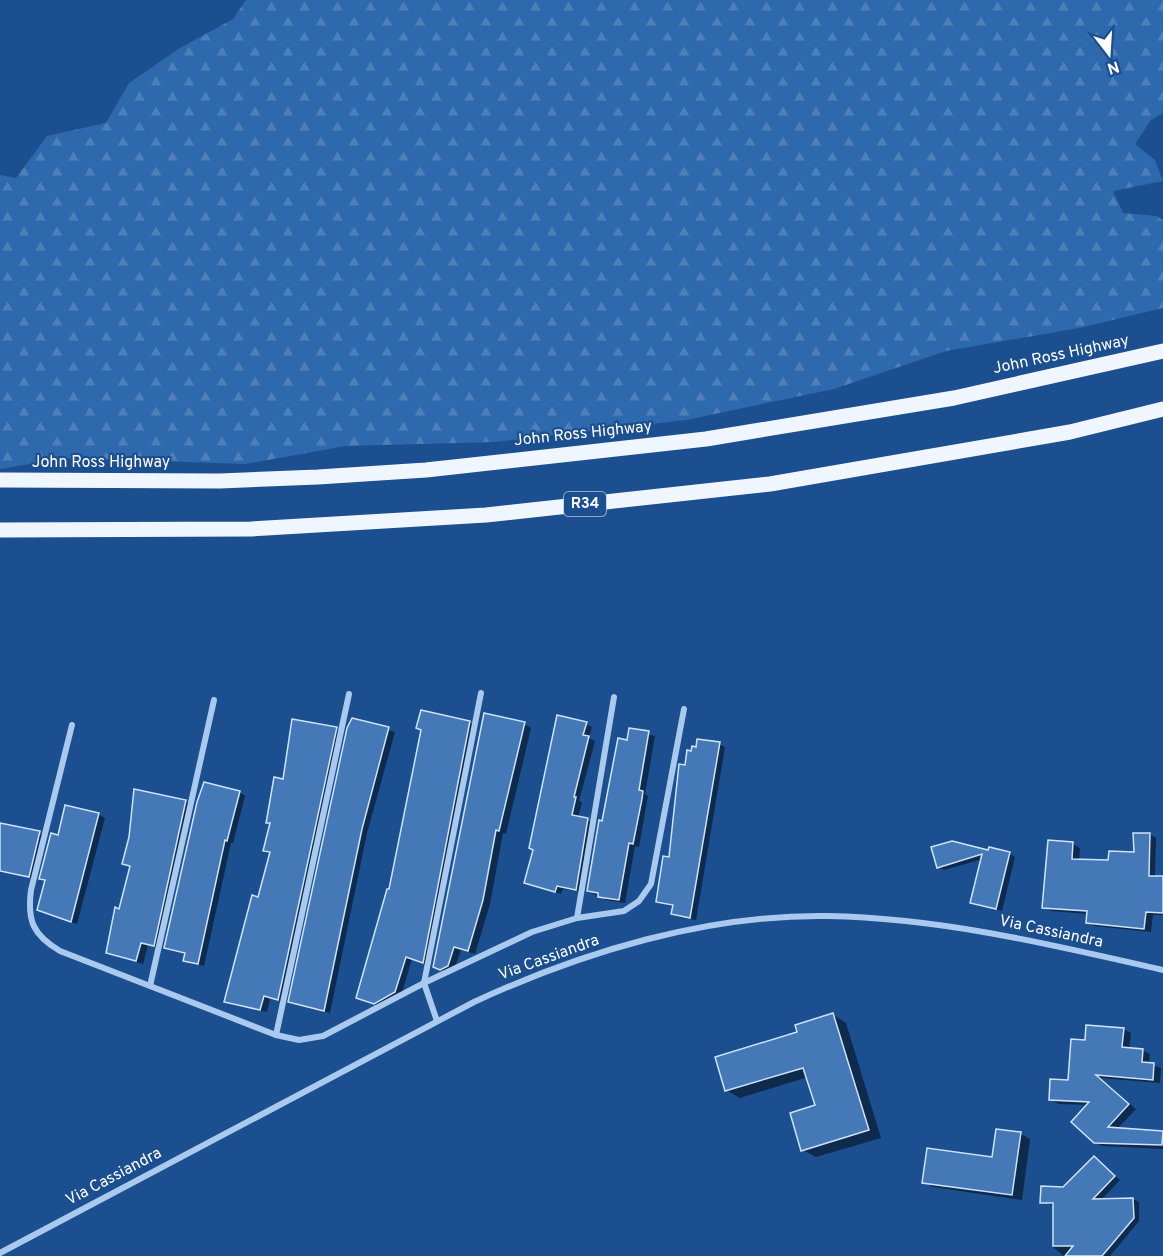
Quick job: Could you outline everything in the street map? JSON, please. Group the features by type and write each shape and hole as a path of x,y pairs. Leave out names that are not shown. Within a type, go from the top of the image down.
{"main road":[{"name":"John Ross Highway","path":"0,480 197,481 318,477 426,470 706,439 954,398 1163,351"},
{"name":"R34","path":"0,530 251,529 498,513 770,484 1070,432 1163,408"}],"street":[{"path":"437,1021 424,983 481,693"},
{"path":"276,1035 349,694"},
{"path":"577,918 614,697"},
{"path":"150,986 214,700"},
{"path":"72,725 31,890 31,917 36,932 44,941 60,951 276,1035 299,1040 323,1036 424,983 532,933 577,918 632,907 651,884 684,709"},
{"name":"Via Cassiandra","path":"0,1253 437,1021 530,976 581,957 686,932 776,917 828,916 906,921 1036,942 1163,970"}],"green space":[{"path":"246,0 1163,0 1163,113 1151,120 1135,144 1155,160 1163,181 1113,191 1123,213 1157,216 1163,220 1163,308 1079,328 946,351 834,389 686,420 495,442 346,446 246,464 66,458 0,469 0,175 16,178 47,136 106,123 129,83 180,48 233,19"}],"building":[{"path":"421,710 470,721 423,963 406,957 395,992 374,1004 356,998 387,889 389,889 421,730 416,728"},
{"path":"484,713 525,722 499,831 496,830 483,900 468,951 454,947 448,966 440,970 433,967"},
{"path":"557,715 587,722 583,735 589,736 574,797 576,797 572,815 588,818 576,890 557,886 555,892 524,883 533,850 529,848"},
{"path":"352,718 389,727 362,829 324,1011 288,1002 347,728"},
{"path":"292,719 337,727 278,1000 264,996 260,1010 224,1002 252,895 258,897 270,852 263,851 270,823 266,823 274,777 283,779"},
{"path":"629,728 649,731 639,790 643,791 642,799 633,844 629,843 619,900 598,897 598,893 587,891 599,820 602,821 618,738 627,740"},
{"path":"697,739 720,742 690,918 671,914 673,905 656,902 663,856 669,857 679,764 685,765 687,750 691,751 692,746 696,747"},
{"path":"204,782 240,791 227,841 225,840 198,964 183,961 185,953 164,948 197,802"},
{"path":"134,789 186,800 154,946 141,943 136,961 106,953 115,907 119,909 130,866 122,864 129,837"},
{"path":"65,805 99,813 71,922 37,910 45,880 39,879 51,833 58,835"},
{"path":"0,823 40,831 29,877 0,871"},
{"path":"1133,833 1150,833 1149,876 1163,876 1163,913 1146,912 1144,929 1086,923 1087,911 1042,908 1048,840 1073,842 1072,859 1108,860 1109,851 1134,852"},
{"path":"952,841 988,850 989,847 1010,852 996,909 970,903 982,854 937,868 931,847"},
{"path":"833,1013 869,1130 801,1151 790,1113 815,1105 803,1068 725,1091 715,1057 797,1032 795,1025"},
{"path":"1086,1025 1124,1028 1122,1047 1143,1049 1142,1062 1154,1063 1153,1080 1096,1075 1129,1104 1108,1127 1163,1131 1162,1145 1094,1143 1071,1122 1089,1102 1049,1100 1050,1079 1068,1080 1071,1039 1085,1040"},
{"path":"996,1129 1021,1132 1012,1195 922,1183 927,1148 992,1157"},
{"path":"1094,1156 1115,1176 1093,1199 1133,1198 1134,1218 1102,1256 1065,1256 1073,1246 1053,1246 1053,1203 1040,1203 1041,1186 1063,1187"}]}
